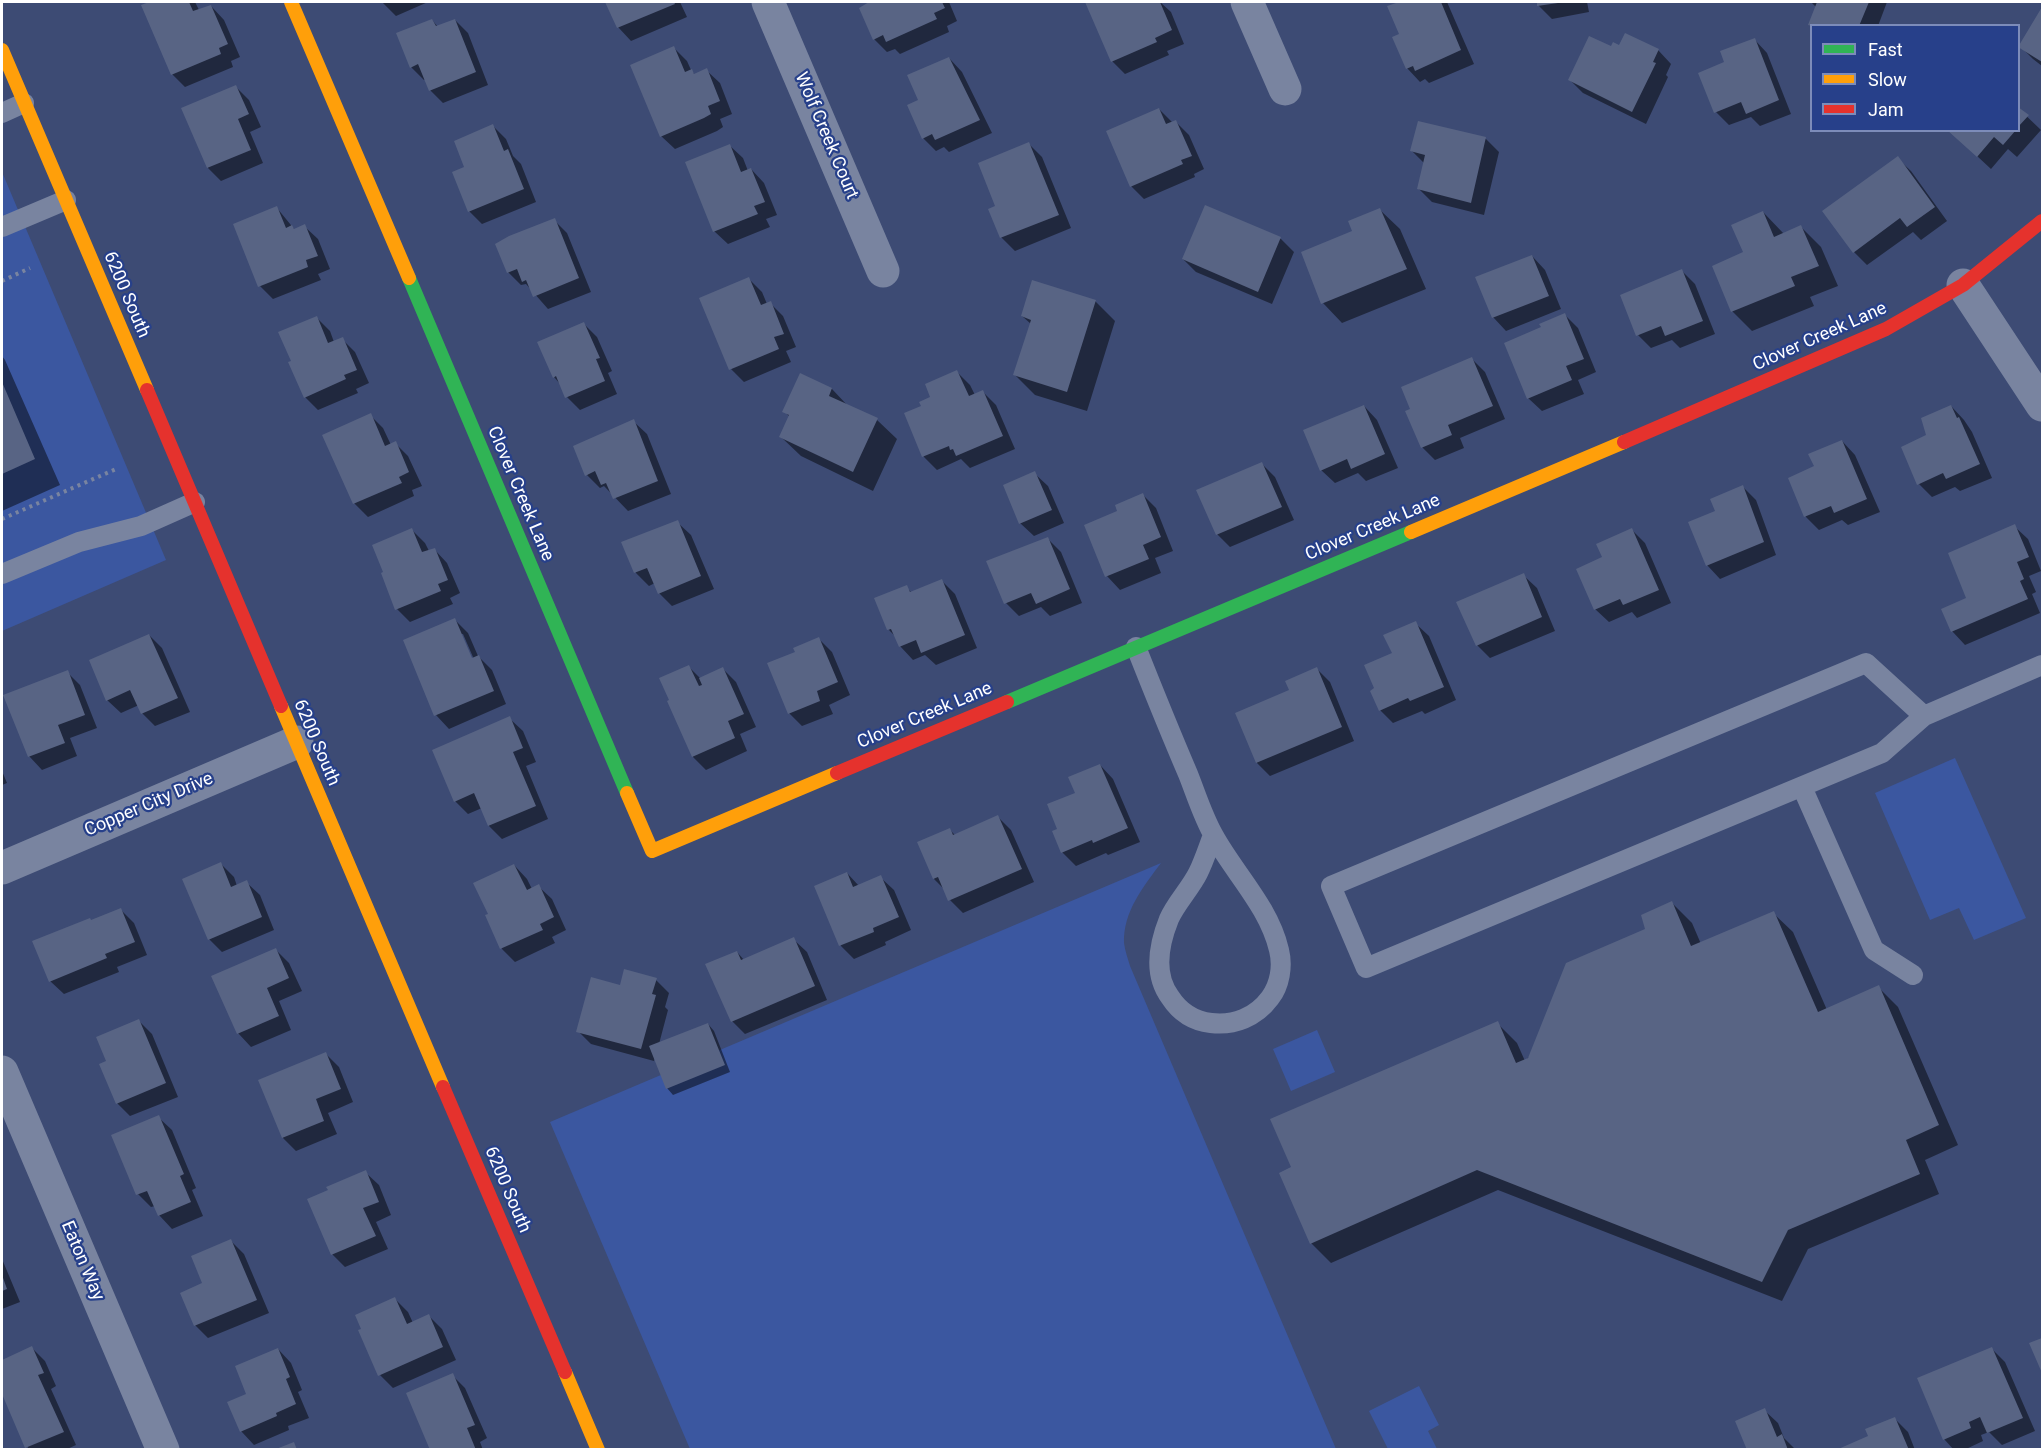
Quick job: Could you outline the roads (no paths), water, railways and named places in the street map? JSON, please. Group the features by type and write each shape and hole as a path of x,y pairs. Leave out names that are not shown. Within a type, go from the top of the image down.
{"street":[{"name":"Clover Creek Lane","path":"291,2 652,850 1886,329 1963,285 2043,221"},
{"name":"Wolf Creek Court","path":"768,2 883,271"},
{"path":"1247,2 1285,89"},
{"name":"6200 South","path":"2,50 598,1449"},
{"path":"1963,285 2043,405"},
{"name":"Copper City Drive","path":"2,868 297,742"},
{"name":"Eaton Way","path":"2,1072 163,1449"}],"lane":[{"path":"2,113 24,103"},
{"path":"2,227 66,200"},
{"path":"2,574 79,542 141,526 195,502"},
{"path":"1136,647 1213,835 1258,902 1280,951 1281,966 1275,989 1262,1008 1249,1017 1219,1024 1203,1022 1189,1016 1176,1006 1166,993 1160,978 1158,962 1170,918 1198,873 1213,835"},
{"path":"1924,716 1866,663 1331,886 1366,968 1882,753 1924,716 2043,665"},
{"path":"1802,787 1874,950 1913,975"}]}
